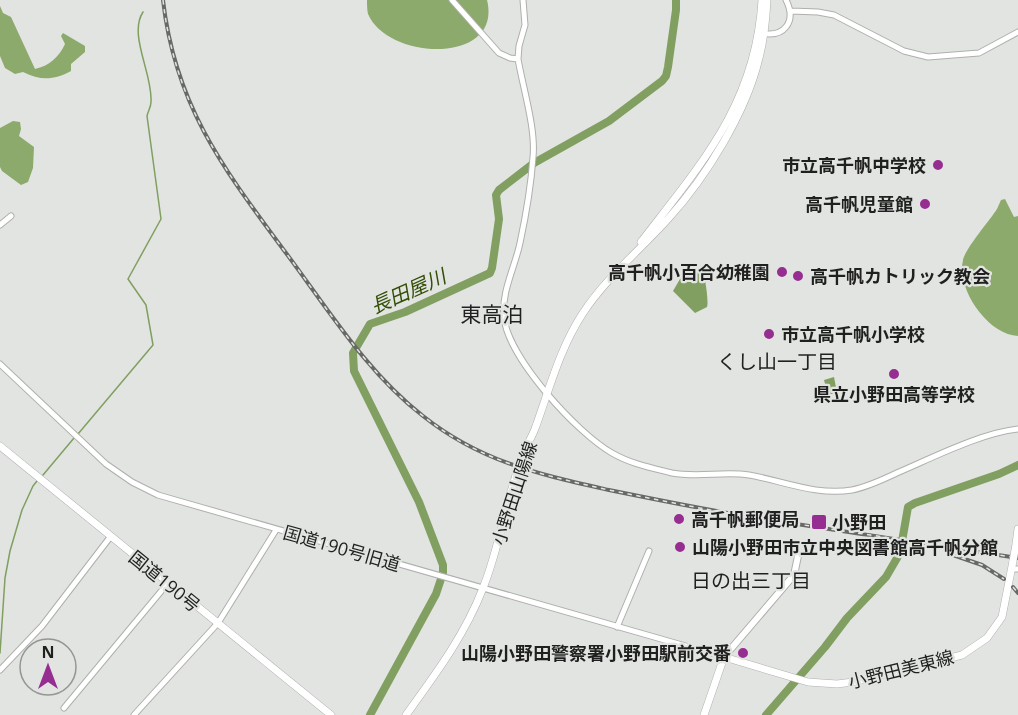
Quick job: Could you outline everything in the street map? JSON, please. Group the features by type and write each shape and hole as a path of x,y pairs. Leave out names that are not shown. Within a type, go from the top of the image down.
{"main road":[{"name":"小野田山陽線","path":"762,0 762,34"},
{"name":"小野田山陽線","path":"406,715 456,644 483,588 501,534 507,504 521,459 535,430 562,350 584,312 684,189 719,138 748,76 762,34 767,0"},
{"name":"国道190号","path":"0,446 331,715"},
{"name":"小野田美東線","path":"724,657 820,684 853,682 968,652 987,638 1002,617 1014,566 1018,529"},
{"path":"704,715 724,657 794,575 798,556"}],"street":[{"path":"452,0 499,53 518,59"},
{"path":"523,0 525,25 518,59 534,145 520,244 504,297 504,318 511,340 546,396 606,450 632,462 683,475 740,474 828,491 852,490 939,455 999,433 1018,429"},
{"path":"762,34 772,35 784,29 789,22 791,11 786,0"},
{"path":"791,11 834,15 904,51 928,57 979,53 1018,32"},
{"path":"0,225 11,216"},
{"name":"国道190号旧道","path":"0,364 106,464 132,482 166,498 724,657"},
{"path":"134,715 218,623 276,530"},
{"path":"0,670 42,626 111,536"},
{"path":"618,627 649,551"},
{"path":"64,708 168,583"}],"shaded area":[{"path":"367,0 487,0 487,21 478,36 462,45 441,49 419,47 397,41 380,30 368,14"},
{"path":"0,6 3,13 11,17 35,69 49,63 60,53 65,44 61,36 63,33 85,46 85,52 71,64 71,71 59,76 42,78 23,72 15,74 5,68 0,56"},
{"path":"13,121 20,122 19,136 34,147 33,168 28,182 21,185 0,167 0,128"},
{"path":"1005,199 1014,217 1018,216 1018,336 1007,334 986,319 969,297 962,272 963,260 968,249 1001,200"},
{"path":"687,267 701,269 705,281 707,307 695,313 673,291"},
{"path":"834,377 837,393 828,395 824,380"}],"waterway":[{"name":"長田屋川","path":"370,715 436,594 443,573 443,565 419,502 354,371 353,353 370,324 405,312 490,273 499,219 496,195 499,190 534,163 609,121 662,81 668,67 676,0"},
{"path":"78,434 153,345 146,305 128,279 161,219 147,116 151,104 151,91 138,32 143,12"},
{"path":"43,475 74,438"},
{"path":"766,715 847,618 886,577 900,553 908,507 1018,465"},
{"path":"0,653 5,578 10,551 22,510 37,481"}],"railway":[{"path":"163,0 169,38 178,72 190,104 222,162 261,219 365,359 402,399 445,432 467,445 511,464 534,472 609,490 738,515 1018,558"},
{"path":"953,555 982,565 1004,579"},
{"path":"1013,587 1018,593"}],"place":[{"name":"市立高千帆中学校","path":"938,165"},
{"name":"高千帆児童館","path":"925,204"},
{"name":"高千帆小百合幼稚園","path":"782,272"},
{"name":"高千帆カトリック教会","path":"798,276"},
{"name":"市立高千帆小学校","path":"769,334"},
{"name":"県立小野田高等学校","path":"894,374"},
{"name":"高千帆郵便局","path":"679,519"},
{"name":"小野田","path":"819,522"},
{"name":"山陽小野田市立中央図書館高千帆分館","path":"680,547"},
{"name":"山陽小野田警察署小野田駅前交番","path":"743,653"}],"district":[{"name":"東高泊","path":"492,314"},
{"name":"くし山一丁目","path":"777,361"},
{"name":"日の出三丁目","path":"751,580"}]}
